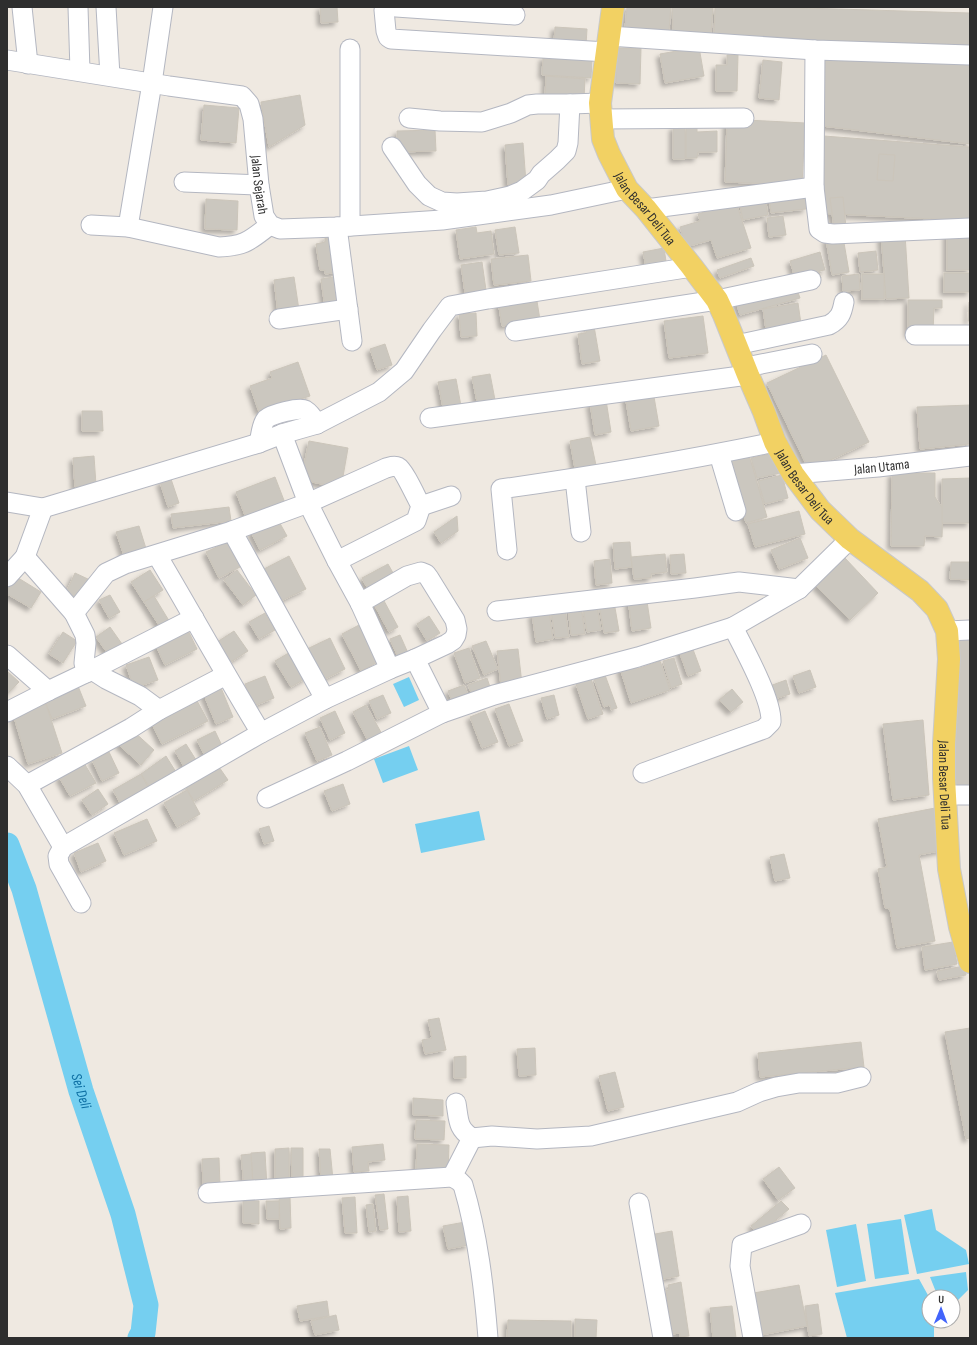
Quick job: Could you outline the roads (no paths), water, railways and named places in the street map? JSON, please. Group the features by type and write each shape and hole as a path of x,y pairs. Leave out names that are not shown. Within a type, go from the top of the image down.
{"main road":[{"name":"Jalan Besar Deli Tua","path":"613,7 600,111 603,139 627,189 646,210 717,300 775,442 792,474 810,499 850,539 920,591 937,609 947,631 949,659 944,744 944,778 949,869 960,927 970,962"}],"street":[{"path":"22,7 28,64"},
{"path":"78,7 80,71"},
{"path":"106,7 110,76"},
{"path":"128,227 163,7"},
{"path":"386,7 384,10 386,31 388,37 391,39 970,55"},
{"path":"396,7 515,15"},
{"path":"350,48 344,226 348,309 352,341"},
{"path":"815,50 814,186 819,229 825,233 833,234 970,228"},
{"name":"Jalan Sejarah","path":"7,60 152,83 246,90 252,114 259,185 264,216 270,225 275,228 285,229 442,220 550,205 627,189"},
{"path":"409,118 440,121 482,122 510,114 528,106 551,103 570,104 600,111 744,118"},
{"path":"392,147 417,184 429,196 442,202 457,203 487,201 510,196 529,187 566,150 568,143 570,104"},
{"path":"184,182 259,185"},
{"path":"646,210 814,186"},
{"path":"91,225 128,227 219,247 230,247 245,243 270,225"},
{"path":"7,502 43,508 317,424 380,392 404,371 450,306 488,298 692,267"},
{"path":"515,331 717,300 812,280"},
{"path":"736,345 829,325 838,320 842,314 844,302"},
{"path":"280,319 348,309"},
{"path":"915,335 970,335"},
{"path":"430,418 747,371 812,354"},
{"path":"259,443 263,426 267,419 274,415 296,409 304,409 317,424"},
{"path":"282,434 308,502 337,561 360,603 390,669"},
{"path":"507,550 501,489 576,479 719,454 775,442"},
{"path":"719,454 736,511"},
{"name":"Jalan Utama","path":"792,474 878,467 970,456"},
{"path":"74,613 106,572 125,564 232,531 308,502 393,466 401,469 421,506 416,521 337,561"},
{"path":"576,479 581,532"},
{"path":"421,506 451,496"},
{"path":"7,577 25,558 43,508"},
{"path":"232,531 325,699"},
{"path":"267,798 347,761 442,713 494,695 638,657 733,627 799,590 850,539"},
{"path":"157,555 261,733"},
{"path":"25,558 74,613 85,635 86,643 84,664 89,672 140,696 159,710"},
{"path":"81,903 59,864 58,856 63,847 261,733 325,699 447,644 453,640 457,629 455,620 426,574 421,572 413,574 360,603"},
{"path":"497,611 739,582 799,590"},
{"path":"7,712 194,618"},
{"path":"643,773 764,729 771,722 771,714 762,688 733,627"},
{"path":"947,631 970,630"},
{"path":"7,655 48,691"},
{"path":"416,659 442,713"},
{"path":"27,785 131,728 159,710 226,675"},
{"path":"7,766 27,785 63,847"},
{"path":"946,795 970,795"},
{"path":"456,1104 461,1127 466,1134 472,1138 492,1136 537,1139 591,1136 737,1102 759,1092 776,1087 799,1083 837,1083 860,1077"},
{"path":"452,1177 472,1138"},
{"path":"208,1193 452,1177 459,1181 462,1185 473,1227 485,1294 488,1338"},
{"path":"639,1203 663,1338"},
{"path":"753,1338 740,1266 742,1245 801,1224"}],"water":[{"path":"409,677 419,700 404,707 393,684"},
{"path":"409,746 418,770 383,783 374,759"},
{"path":"479,811 485,840 421,853 415,824"},
{"path":"932,1209 936,1230 966,1250 969,1264 917,1274 904,1215"},
{"path":"901,1219 909,1274 875,1279 867,1224"},
{"path":"856,1224 866,1281 837,1287 826,1230"},
{"path":"966,1272 968,1290 961,1297 961,1289 935,1289 930,1277"},
{"path":"919,1279 925,1289 921,1289 921,1329 934,1329 934,1338 847,1338 835,1293"}],"waterway":[{"name":"Sei Deli","path":"7,845 24,889 81,1091 123,1214 146,1305 143,1333 140,1338"}]}
